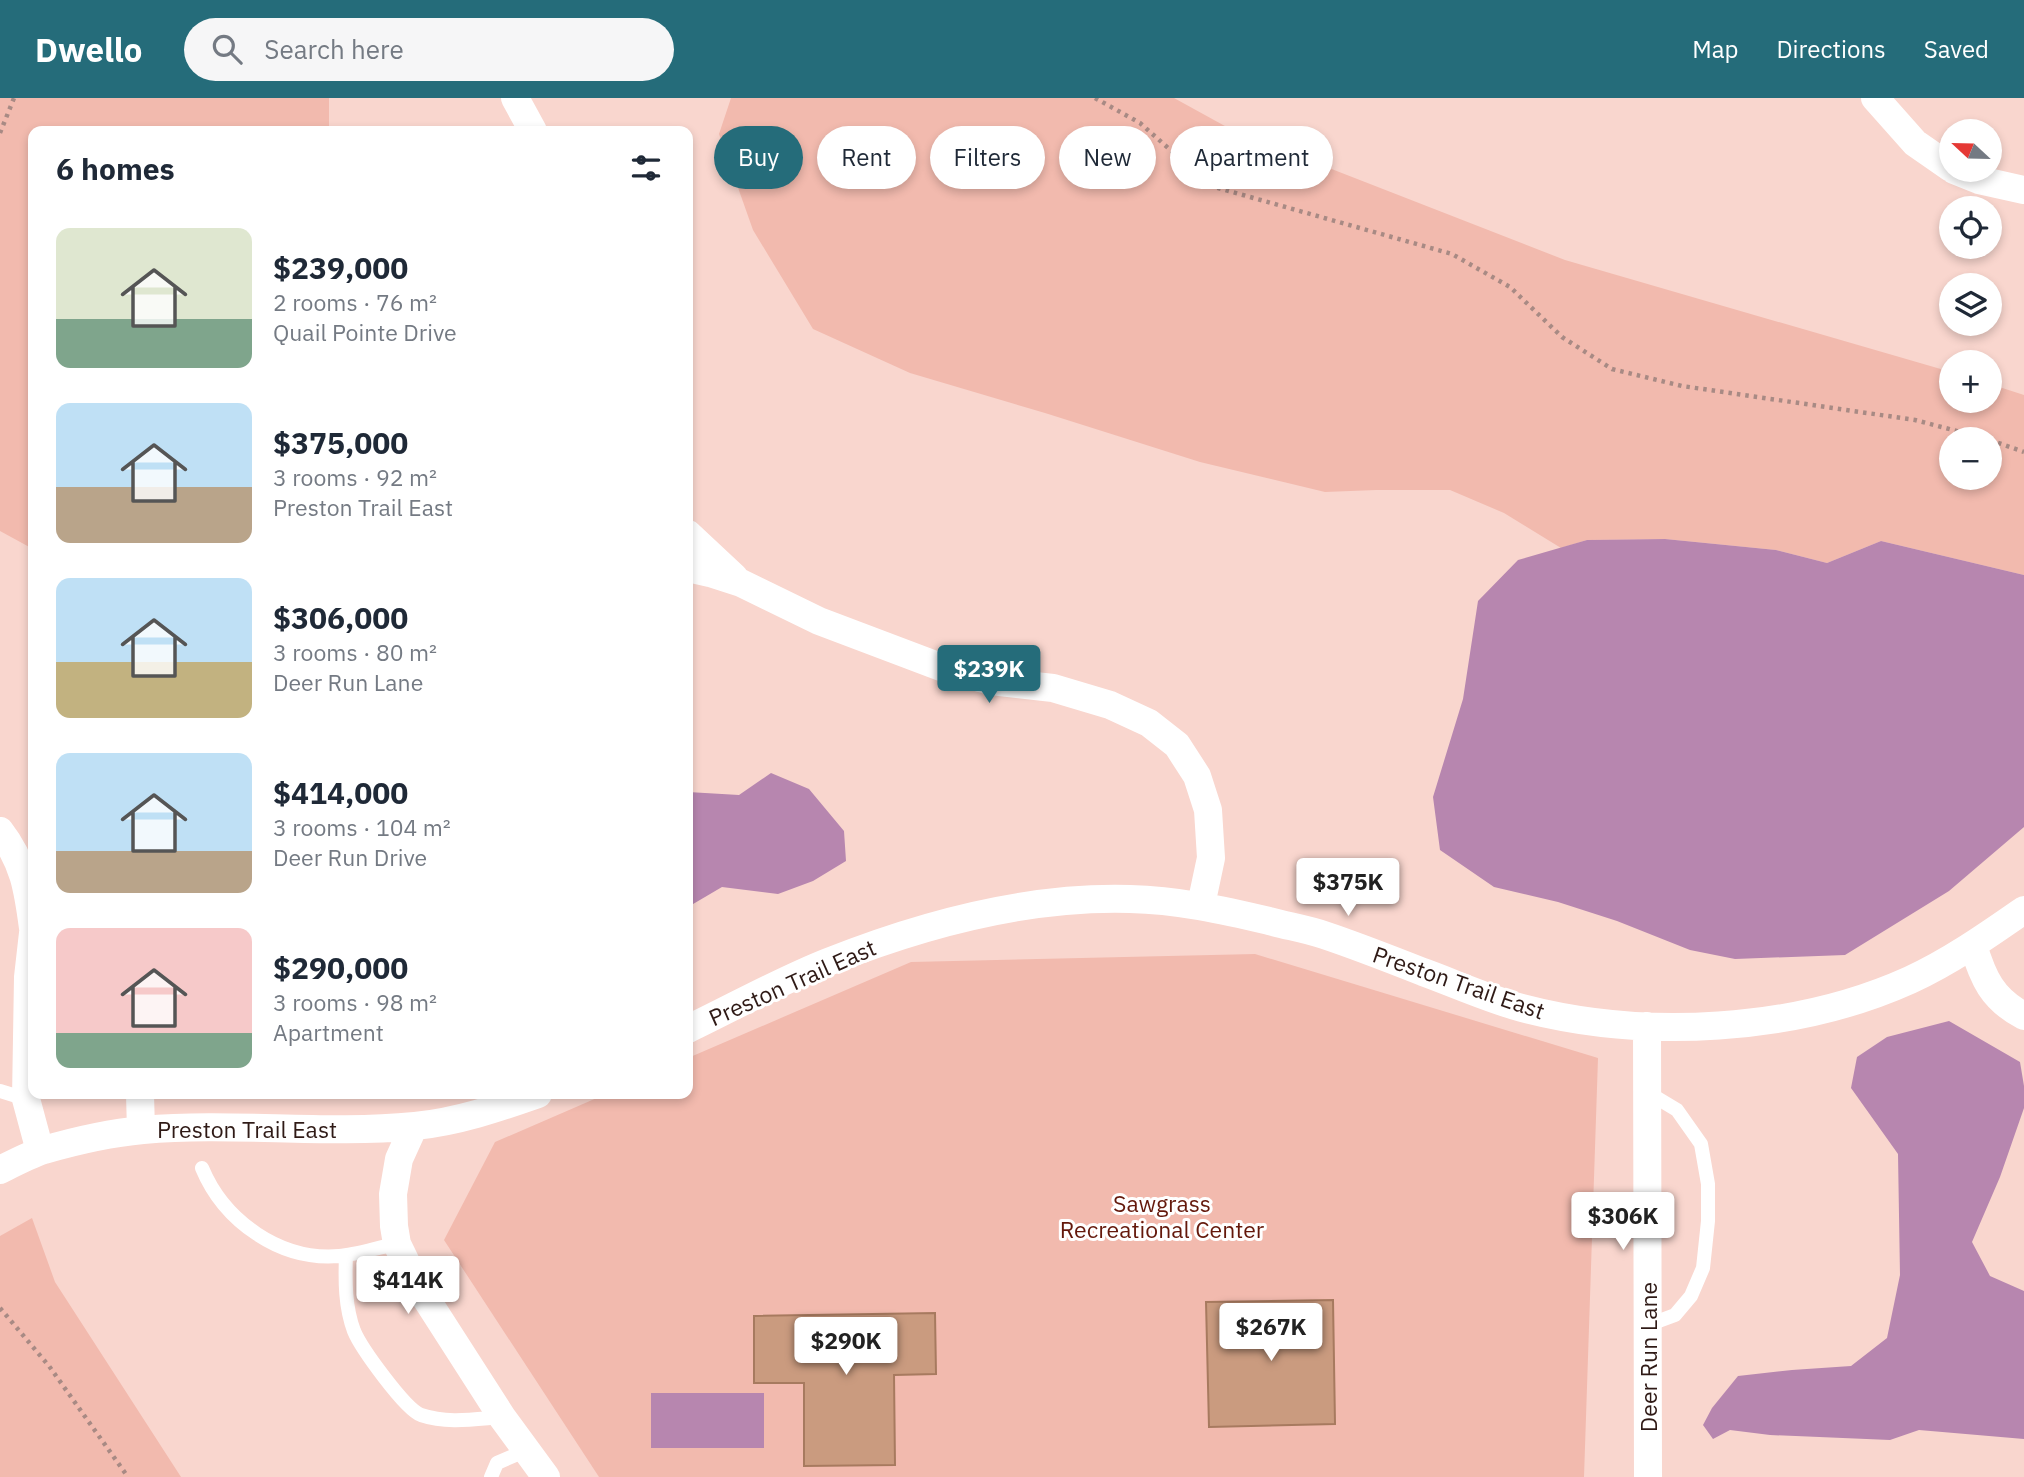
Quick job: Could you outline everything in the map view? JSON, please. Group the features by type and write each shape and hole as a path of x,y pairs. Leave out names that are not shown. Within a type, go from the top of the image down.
{"street":[{"path":"515,98 530,126"},
{"path":"1875,98 1915,143 1939,159"},
{"path":"1988,182 2024,190"},
{"path":"693,539 741,583"},
{"path":"693,569 741,583 819,621 946,669 991,681 1053,688 1110,705 1149,723 1177,745 1197,776 1208,810 1211,858 1201,905"},
{"path":"0,831 20,862 28,887"},
{"name":"Preston Trail East","path":"693,1027 824,963 891,938 989,913 1058,902 1129,899 1201,905 1320,934 1521,1007 1581,1020 1647,1026 1724,1025 1787,1017 1837,1005 1909,980 1973,945 2024,909"},
{"path":"1973,945 1982,973 1997,997 2024,1016"},
{"path":"28,984 13,1095 40,1151"},
{"name":"Deer Run Lane","path":"1647,1026 1648,1477"},
{"path":"140,1099 141,1130"},
{"name":"Preston Trail East","path":"0,1170 40,1151 77,1141 141,1130 354,1129 414,1126 449,1121 523,1099"},
{"path":"414,1126 399,1159 393,1194 397,1244 416,1283 502,1417 546,1477"}],"lane":[{"path":"1647,1092 1678,1110 1701,1144 1708,1184 1708,1221 1703,1268 1695,1287 1675,1315 1648,1325"},
{"path":"202,1168 210,1185 234,1217 267,1241 302,1253 335,1257 397,1244"},
{"path":"346,1255 345,1288 355,1332 392,1389 418,1414 450,1421 502,1417"},
{"path":"491,1477 497,1464 527,1450"}],"path":[{"path":"0,133 14,98"},
{"path":"1095,98 1140,123 1211,186 1452,254 1510,287 1562,337 1612,369 1682,386 1914,420 1940,427"},
{"path":"2002,445 2024,453"},
{"path":"0,1308 49,1366 128,1477"}],"green space":[{"path":"0,98 329,98 329,126 28,126 28,546 0,531"},
{"path":"731,98 1174,98 1225,126 1170,126 1170,189 1333,189 1333,170 1565,260 1939,369 1939,413 2002,413 2002,388 2024,395 2024,575 1881,541 1827,563 1776,550 1665,539 1587,540 1561,548 1504,513 1450,490 1325,492 1200,462 910,373 813,329 753,230 738,189 803,189 803,126 722,126"},
{"name":"Sawgrass Recreational Center","path":"1255,954 1598,1058 1584,1477 599,1477 444,1240 495,1142 594,1099 693,1099 693,1056 911,962"},
{"path":"32,1218 55,1282 181,1477 0,1477 0,1236"}],"shaded area":[{"path":"1665,539 1776,550 1827,563 1881,541 2024,575 2024,827 1949,891 1845,955 1735,959 1690,950 1617,921 1558,902 1494,887 1440,850 1433,797 1463,699 1478,601 1518,560 1587,540"},
{"path":"771,773 809,789 844,831 846,861 813,881 778,894 722,887 693,904 693,792 739,795"},
{"path":"1949,1021 2020,1062 2024,1108 2000,1177 1972,1242 1990,1276 2024,1291 2024,1439 1919,1430 1890,1440 1770,1435 1730,1430 1713,1439 1703,1425 1712,1408 1738,1376 1851,1366 1887,1338 1900,1275 1898,1154 1851,1088 1857,1057 1887,1037"},
{"path":"651,1393 764,1393 764,1448 651,1448"}],"building":[{"path":"1333,1300 1335,1424 1209,1427 1206,1302"},
{"path":"935,1313 936,1374 894,1375 895,1465 804,1466 804,1383 754,1383 754,1316"}]}
